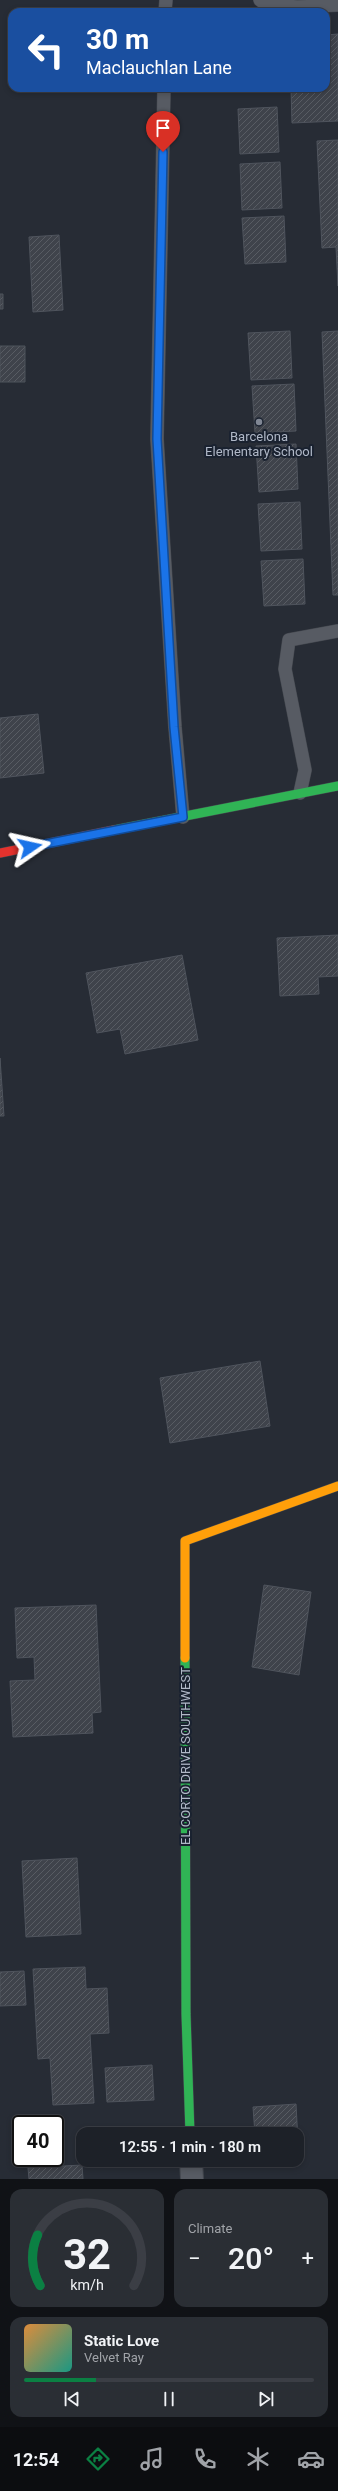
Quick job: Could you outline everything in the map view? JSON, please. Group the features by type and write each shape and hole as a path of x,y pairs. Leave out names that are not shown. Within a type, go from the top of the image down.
{"street":[{"path":"0,854 338,786"},
{"name":"EL CORTO DRIVE SOUTHWEST","path":"190,2127 186,2014 185,1541 338,1486"},
{"path":"192,2167 192,2179"}],"lane":[{"path":"260,0 264,3 297,7 338,5"},
{"path":"164,92 157,439 174,727 183,817"},
{"path":"300,793 305,770 286,669 289,640 338,631"}],"building":[{"path":"338,34 338,121 292,123 291,92 330,92 330,35"},
{"path":"277,107 279,152 240,154 238,109"},
{"path":"338,140 338,286 336,247 322,248 317,141"},
{"path":"280,162 282,208 242,210 240,164"},
{"path":"284,216 286,262 245,264 242,218"},
{"path":"59,235 63,310 33,312 29,237"},
{"path":"0,294 3,294 3,309 0,309"},
{"path":"290,331 292,378 251,380 248,333"},
{"path":"338,331 338,595 333,595 322,332"},
{"path":"0,346 25,346 25,382 0,382"},
{"path":"294,384 296,431 255,433 252,386"},
{"path":"296,444 298,489 259,492 256,446"},
{"path":"300,502 302,549 261,551 258,504"},
{"path":"303,559 305,604 264,606 261,561"},
{"path":"38,714 44,773 0,778 0,718"},
{"path":"338,935 338,976 318,977 319,994 280,996 277,938"},
{"path":"182,955 198,1040 125,1054 120,1029 97,1033 86,973"},
{"path":"0,1058 4,1116 0,1116"},
{"path":"260,1361 270,1426 170,1443 160,1378"},
{"path":"264,1585 311,1592 299,1675 252,1667"},
{"path":"96,1605 101,1712 92,1713 93,1733 13,1737 10,1681 35,1680 34,1657 17,1658 15,1608"},
{"path":"77,1858 81,1934 26,1937 22,1861"},
{"path":"85,1967 86,1989 107,1988 109,2033 90,2034 94,2103 53,2105 50,2058 38,2059 33,1969"},
{"path":"24,1971 26,2005 0,2006 0,1972"},
{"path":"152,2065 154,2100 107,2102 105,2068"},
{"path":"296,2104 297,2127 254,2127 253,2107"},
{"path":"76,2165 76,2167 82,2167 83,2179 29,2179 28,2168"}],"traffic: fast":[{"path":"114,830 338,786"},
{"path":"185,1658 186,2014 190,2127"}],"traffic: slow":[{"path":"185,1658 185,1541 338,1486"}],"traffic: jam":[{"path":"0,853 114,830"}],"place":[{"name":"Barcelona Elementary School","path":"259,422"}],"route":[{"path":"30,847 183,817 174,727 157,439 163,152"}]}
